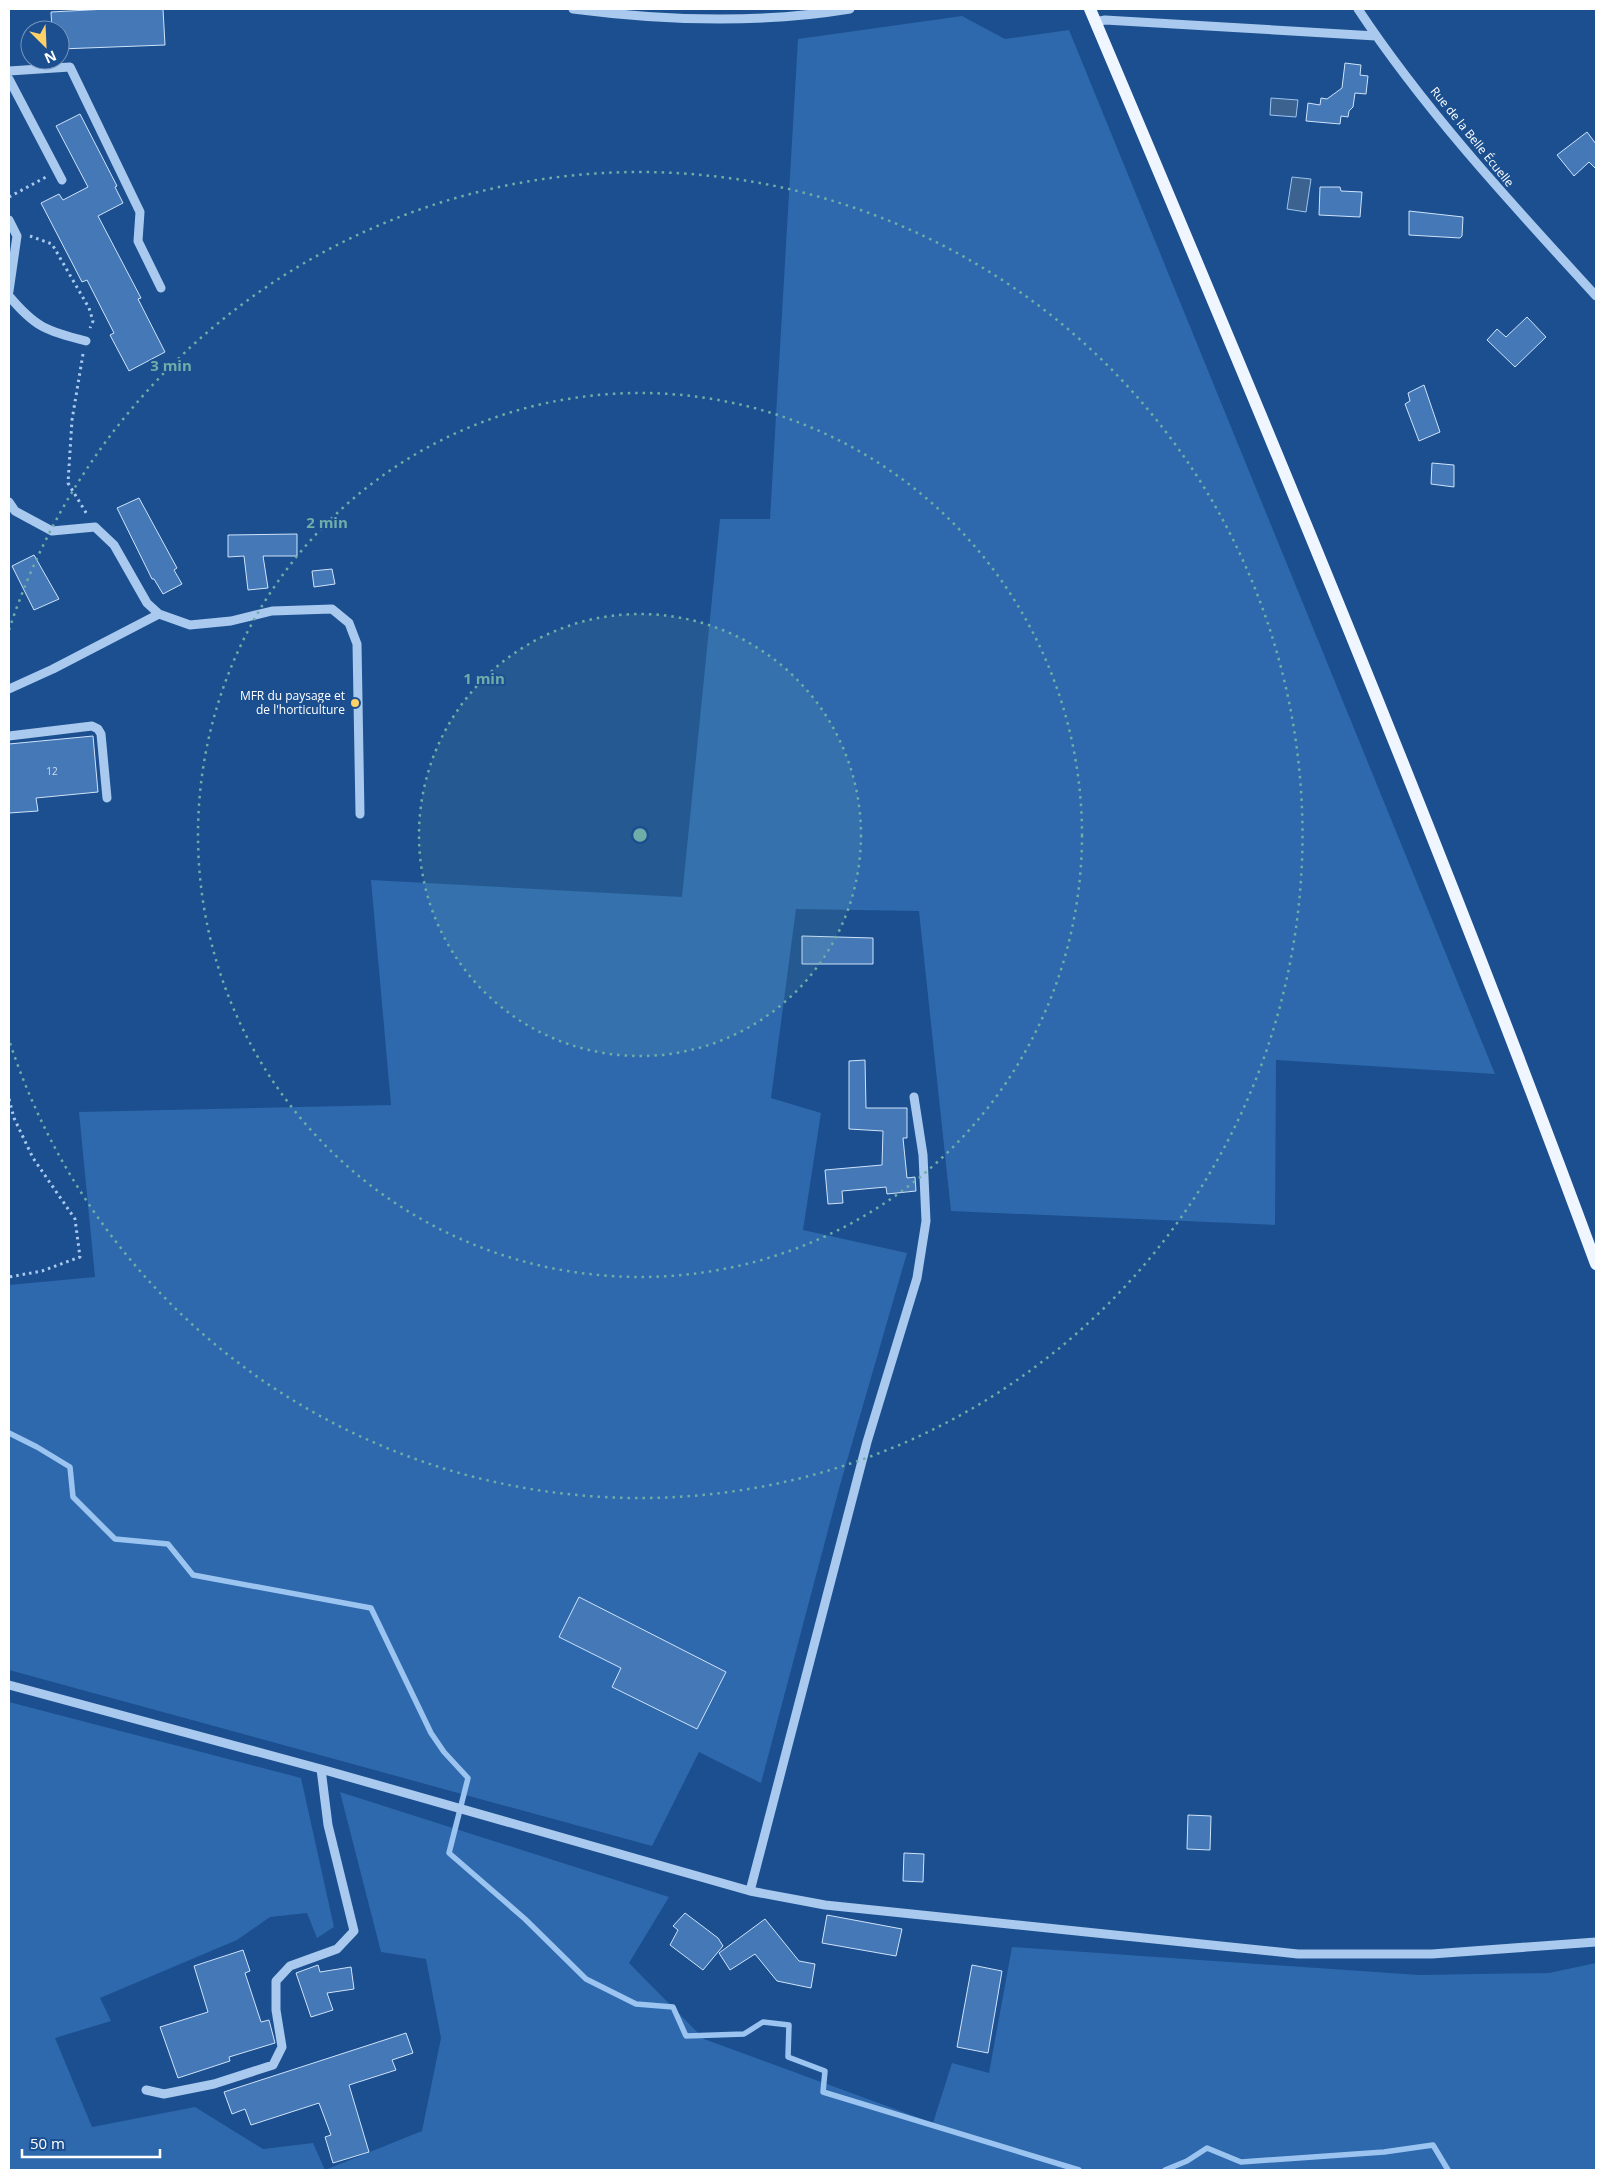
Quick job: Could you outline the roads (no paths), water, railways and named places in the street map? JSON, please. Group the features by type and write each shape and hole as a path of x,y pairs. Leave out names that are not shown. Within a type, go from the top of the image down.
{"main road":[{"path":"1090,9 1313,541 1443,862 1596,1264"}],"street":[{"path":"573,9 645,17 712,20 827,13 850,9"},
{"name":"Rue de la Belle Écuelle","path":"1358,9 1376,36 1478,166 1596,296"},
{"path":"1095,22 1105,20 1376,36"},
{"path":"9,71 70,67 140,212 138,241 161,288"},
{"path":"9,79 62,180"},
{"path":"9,220 17,236 9,291"},
{"path":"9,296 26,316 49,332 86,340"},
{"path":"9,502 15,512 52,531 95,527 114,545 147,603 159,614 190,625 231,621 272,611 332,609 349,623 357,644 360,814"},
{"path":"9,688 53,669 159,614"},
{"path":"9,736 92,726 98,729 101,734 108,798"},
{"path":"750,1890 868,1442 917,1278 926,1221 923,1155 914,1097"},
{"path":"9,1685 321,1769 750,1890 825,1905 1298,1954 1432,1954 1596,1942"},
{"path":"146,2090 164,2094 214,2084 273,2065 282,2047 276,2010 276,1981 290,1966 337,1949 354,1931 328,1825 321,1769"}],"waterway":[{"path":"9,1433 70,1467 73,1497 115,1539 168,1544 193,1575 371,1608 431,1733 444,1752 468,1778 449,1853 525,1919 586,1979 636,2004 673,2007 686,2036 744,2034 763,2022 789,2025 788,2057 825,2071 823,2092 1079,2170"},
{"path":"1165,2170 1187,2161 1207,2148 1241,2162 1384,2152 1433,2145 1448,2170"}],"place":[{"name":"MFR du paysage et de l'horticulture","path":"355,703"}]}
